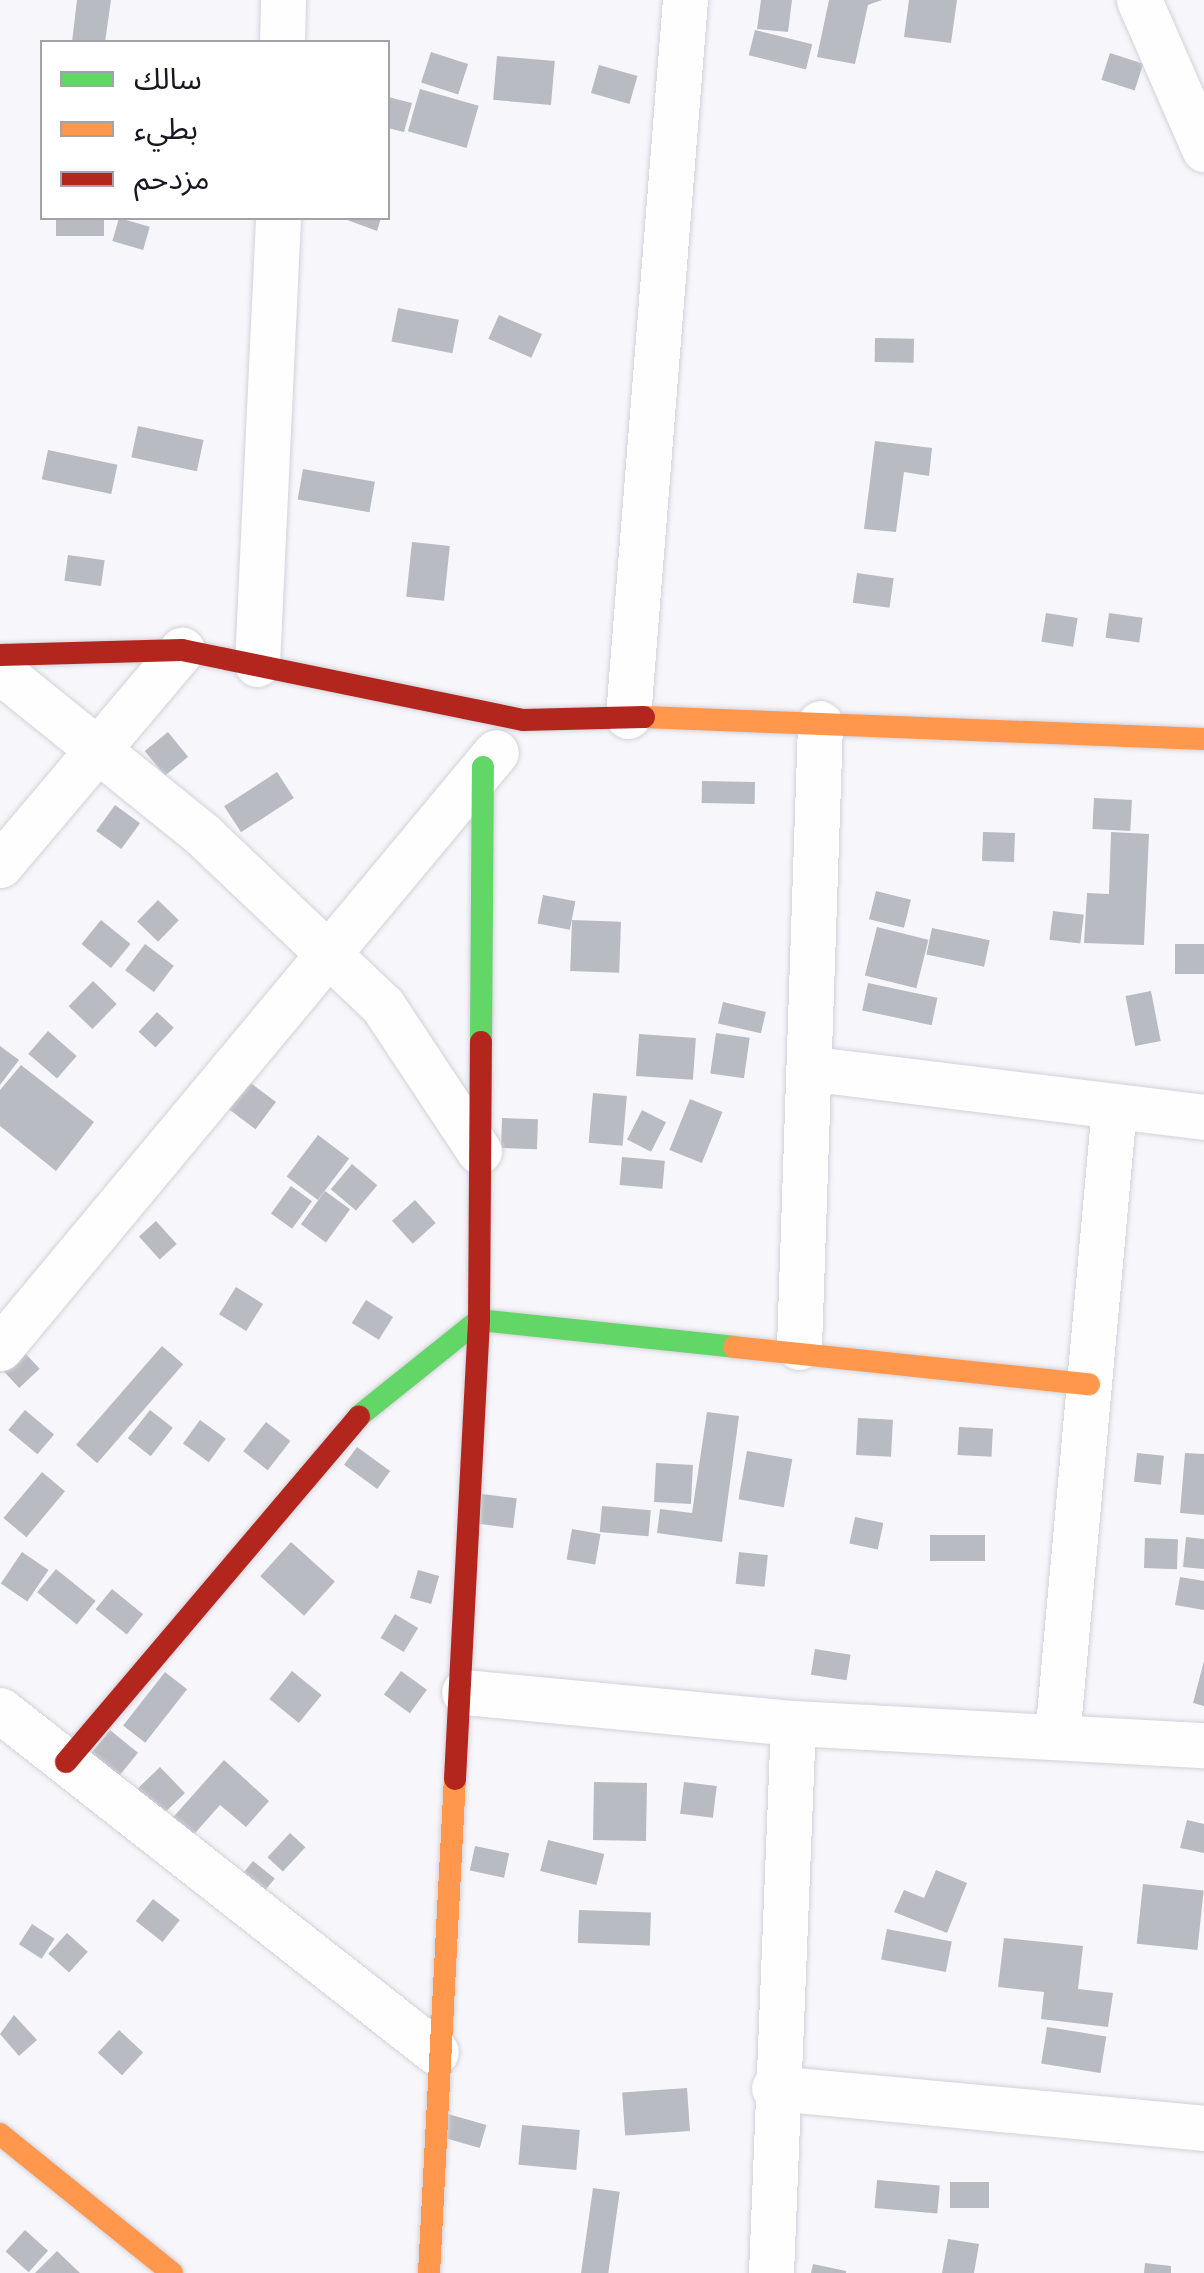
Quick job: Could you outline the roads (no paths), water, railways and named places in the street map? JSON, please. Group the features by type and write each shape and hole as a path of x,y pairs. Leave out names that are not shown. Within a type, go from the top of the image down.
{"street":[{"path":"282,40 283,0"},
{"path":"628,716 685,0"},
{"path":"1149,10 1204,149"},
{"path":"257,664 278,220"},
{"path":"0,865 182,650"},
{"path":"0,655 182,650 522,720 628,716 1204,739"},
{"path":"0,671 101,746 383,1006 480,1151"},
{"path":"0,1348 325,949 522,720"},
{"path":"800,1348 814,1069 820,723"},
{"path":"429,2273 436,2052 464,1692 479,1320 483,767"},
{"path":"814,1069 1204,1117"},
{"path":"1056,1737 1114,1107"},
{"path":"66,1762 381,1390 479,1320 800,1348 1089,1384"},
{"path":"464,1692 792,1723 1204,1745"},
{"path":"0,1710 436,2052"},
{"path":"771,2273 774,2088 792,1723"},
{"path":"774,2088 1204,2128"},
{"path":"0,2134 172,2273"}]}
